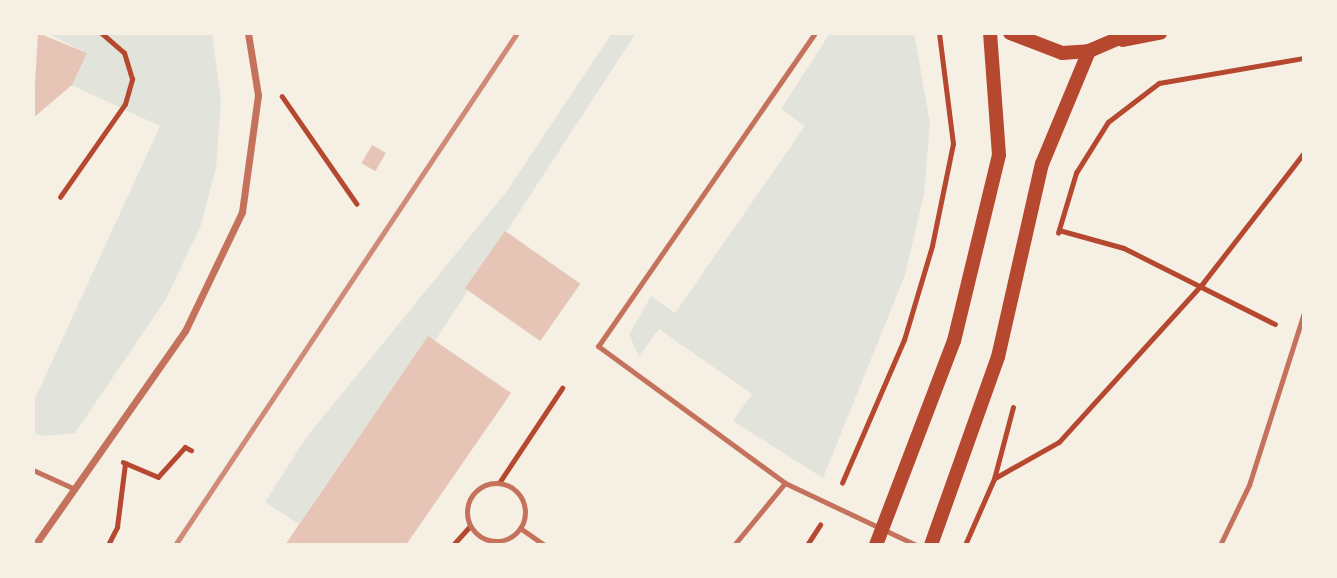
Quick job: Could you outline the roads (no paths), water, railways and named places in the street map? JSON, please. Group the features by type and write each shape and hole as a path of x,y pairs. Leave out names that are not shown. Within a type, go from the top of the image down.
{"main road":[{"path":"876,545 954,341 999,155 990,33"},
{"path":"1010,33 1036,47 1089,51 1127,37 1160,33"},
{"path":"932,545 999,357 1042,164 1089,51"}],"street":[{"path":"35,545 185,331 242,212 258,95 248,33"}],"lane":[{"path":"815,33 598,346 785,483 830,509 916,545"},
{"path":"1220,545 1249,485 1304,313"},
{"path":"33,470 75,489"},
{"path":"499,483 517,491 524,503 520,528 498,542 470,526 471,496 499,483"},
{"path":"734,545 785,483"},
{"path":"520,528 544,545"}],"railway":[{"path":"175,545 517,33"}]}
